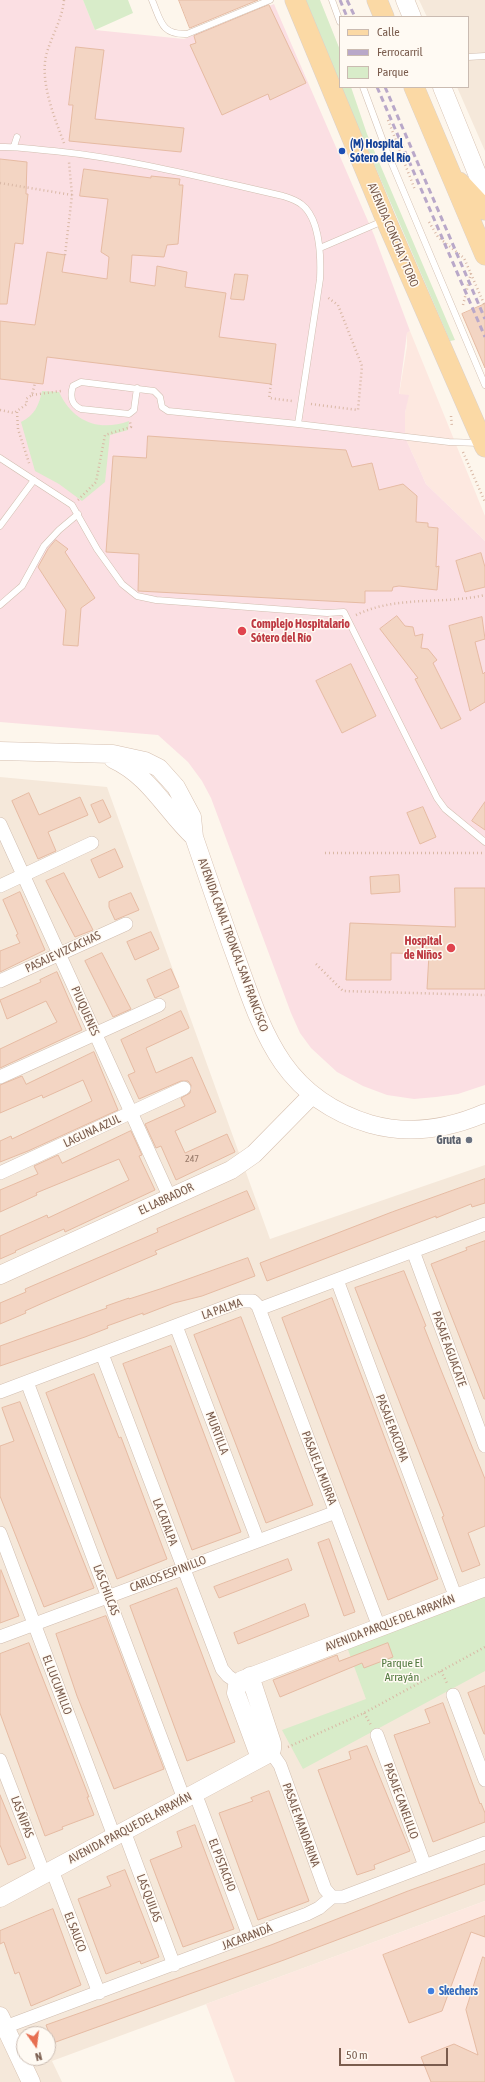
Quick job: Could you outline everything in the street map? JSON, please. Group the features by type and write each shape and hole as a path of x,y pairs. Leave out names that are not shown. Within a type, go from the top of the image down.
{"main road":[{"name":"AVENIDA CONCHA Y TORO","path":"295,0 386,220 484,444"},
{"path":"376,0 384,16"},
{"path":"414,88 485,256"},
{"path":"449,170 485,210"}],"street":[{"path":"405,0 412,16"},
{"path":"442,88 485,193"},
{"name":"AVENIDA CANAL TRONCAL SAN FRANCISCO","path":"0,751 123,755 145,761 160,768 168,776 192,817 194,837 264,1031 282,1063 312,1095 326,1105 358,1120 395,1129 412,1130 445,1127 485,1113"},
{"name":"PIUQUENES","path":"0,824 170,1198"},
{"path":"0,886 92,844"},
{"name":"PASAJE VIZCACHAS","path":"0,981 126,924"},
{"path":"0,1077 159,1005"},
{"name":"LAGUNA AZUL","path":"0,1173 184,1088"},
{"name":"EL LABRADOR","path":"0,1275 170,1198 244,1162 312,1095"},
{"name":"LA PALMA","path":"0,1392 245,1300 253,1301 259,1310 339,1284 413,1251 485,1224"},
{"name":"PASAJE AGUACATE","path":"413,1251 485,1446"},
{"name":"PASAJE RACOMA","path":"339,1284 456,1598"},
{"name":"PASAJE LA MURRA","path":"259,1310 379,1627"},
{"name":"MURTILLA","path":"176,1326 258,1541"},
{"name":"LA CATALPA","path":"102,1354 222,1669 228,1676 244,1679"},
{"name":"LAS CHILCAS","path":"27,1382 108,1597 190,1796"},
{"name":"CARLOS ESPINILLO","path":"0,1637 336,1512"},
{"name":"EL LUCUMILLO","path":"0,1533 34,1624 119,1834"},
{"name":"AVENIDA PARQUE DEL ARRAYÁN","path":"244,1679 485,1587"},
{"path":"244,1679 272,1743 272,1753"},
{"path":"453,1695 485,1780"},
{"name":"PASAJE CANELILLO","path":"377,1735 425,1866"},
{"name":"AVENIDA PARQUE DEL ARRAYÁN","path":"0,1898 272,1753"},
{"name":"PASAJE MANDARINA","path":"272,1753 280,1765 325,1889 332,1897"},
{"name":"LAS ÑIPAS","path":"0,1760 48,1872"},
{"name":"EL PISTACHO","path":"190,1796 249,1936"},
{"name":"LAS QUILAS","path":"119,1834 174,1964"},
{"name":"JACARANDÁ","path":"3,2022 99,1993 307,1914 319,1908 332,1897 343,1897 485,1844"},
{"name":"EL SAUCO","path":"48,1872 99,1993"},
{"path":"3,2022 31,2082"}],"lane":[{"path":"152,0 165,29 175,34 187,34 270,0"},
{"path":"332,0 339,19"},
{"path":"469,57 485,56"},
{"path":"363,88 387,152 485,385"},
{"path":"14,146 17,137"},
{"path":"0,147 14,146 68,153 152,167 293,199 306,208 314,226 320,248 320,278 317,289 298,424"},
{"path":"320,248 386,220"},
{"path":"137,388 134,410 129,414 78,408 72,400 72,390 76,383 81,382 137,388 157,392 162,407 168,411 298,424 459,443 484,444"},
{"path":"0,458 72,505 96,549 108,566 122,584 137,596 156,600 327,613 342,611 349,619 437,798 445,809 485,842"},
{"path":"0,526 34,480"},
{"path":"0,605 22,586 44,546 59,530 78,514"}],"path":[{"path":"64,0 63,14 46,57 46,79 52,111 68,153 72,195 65,255"},
{"path":"386,115 417,194"},
{"path":"0,183 72,195"},
{"path":"426,215 438,237 464,258 485,306"},
{"path":"464,311 463,305 471,273"},
{"path":"317,289 338,305 362,366 358,410"},
{"path":"32,395 35,383"},
{"path":"34,480 18,429 17,412 21,406 27,404 26,399 32,395 72,390"},
{"path":"0,410 8,413 17,412"},
{"path":"72,505 91,489 96,482 105,435 131,427 129,414"},
{"path":"459,443 485,502"},
{"path":"349,619 384,604 455,601 485,595"},
{"path":"325,853 485,853"},
{"path":"316,964 344,991 485,995"},
{"path":"272,1753 364,1713 485,1647"}],"shaded area":[{"name":"Complejo Hospitalario Sótero del Río","path":"0,0 83,0 95,30 184,39 274,4 374,235 410,331 407,333 399,394 409,395 405,413 405,437 426,484 485,541 485,1085 458,1094 436,1097 414,1099 387,1095 363,1086 337,1072 311,1048 300,1033 291,1013 211,798 202,781 188,762 158,735 0,722"},
{"path":"419,0 485,0 485,151 457,88 469,88 469,16 427,16"},
{"path":"410,331 485,516 485,541 426,484 405,437 405,413 408,395 399,395 407,346 407,333"},
{"path":"0,777 107,787 270,1239 485,1165 485,1901 56,2060 56,2026 16,2026 16,2066 54,2066 62,2082 0,2082"},
{"path":"485,1901 485,2082 235,2082 206,2004"}],"green space":[{"path":"83,0 128,0 133,13 95,30"},
{"path":"305,0 320,0 339,48 339,82"},
{"path":"341,88 351,88 367,134 455,340 450,341"},
{"path":"42,391 59,392 72,411 88,422 97,425 107,425 129,421 128,430 110,435 105,482 82,501 59,484 35,471 21,422 30,416 36,409"},
{"name":"Parque El Arrayán","path":"485,1594 485,1671 303,1769 282,1730 366,1699 347,1647"}],"building":[{"path":"179,0 258,0 190,28"},
{"path":"269,5 306,83 270,100 268,94 222,115 190,45 196,43 194,36"},
{"path":"76,47 104,50 95,119 184,128 181,152 69,141 73,105 69,105"},
{"path":"0,159 27,162 26,194 28,194 23,244 15,243 7,304 0,304"},
{"path":"84,169 151,178 151,176 180,179 179,185 183,185 178,244 167,245 164,257 132,255 130,282 155,286 157,266 187,272 185,287 226,293 219,337 276,344 271,384 47,357 43,384 0,379 0,321 35,325 47,252 65,255 62,272 107,279 109,257 101,252 108,199 80,196"},
{"path":"235,274 248,275 244,300 231,299"},
{"path":"485,304 485,368 462,314"},
{"path":"148,436 346,450 352,467 372,463 379,490 403,484 417,496 416,522 428,523 428,527 438,528 436,567 439,566 437,590 399,586 393,587 392,591 365,591 365,603 138,591 139,554 106,552 113,456 146,458"},
{"path":"56,540 68,549 65,552 95,598 81,608 78,646 63,645 66,610 38,567 48,549"},
{"path":"481,553 485,567 485,587 465,592 456,561"},
{"path":"397,616 405,626 413,627 415,636 423,634 421,648 428,649 437,660 433,663 461,719 441,729 415,679 418,678 380,629"},
{"path":"482,617 485,639 475,642 483,674 485,672 485,702 470,711 449,626"},
{"path":"351,664 376,716 342,733 316,681"},
{"path":"29,793 39,815 80,797 88,815 48,832 56,851 38,859 12,801"},
{"path":"103,800 111,817 99,823 91,805"},
{"path":"485,802 485,830 472,821"},
{"path":"423,807 436,837 420,844 407,813"},
{"path":"115,849 123,867 99,878 91,860"},
{"path":"64,873 93,930 75,937 46,881"},
{"path":"399,875 400,892 371,894 370,877"},
{"path":"455,888 485,888 485,989 427,989 429,954 391,953 391,980 346,980 350,923 455,927"},
{"path":"20,892 45,950 0,972 0,951 20,943 16,935 18,934 3,900"},
{"path":"131,893 139,910 115,920 109,907 109,902"},
{"path":"151,932 159,949 135,960 127,942"},
{"path":"102,953 131,1009 113,1017 85,961"},
{"path":"171,969 179,987 155,998 147,980"},
{"path":"57,972 82,1030 0,1068 0,1049 57,1022 46,1001 7,1019 0,1000 41,982 40,980"},
{"path":"181,1011 189,1028 146,1048 156,1073 192,1057 216,1112 175,1131 185,1153 227,1134 235,1152 176,1180 161,1146 156,1148 145,1124 185,1106 181,1098 190,1093 191,1085 188,1081 181,1081 139,1099 128,1075 135,1072 121,1040"},
{"path":"94,1052 118,1110 28,1151 0,1162 0,1141 11,1136 12,1139 92,1101 83,1080 43,1098 42,1095 0,1113 0,1085 22,1076 26,1084"},
{"path":"131,1131 142,1155 139,1156 155,1190 65,1232 64,1229 0,1259 0,1236 47,1215 48,1218 129,1180 119,1159 36,1193 37,1195 0,1212 0,1190 38,1174 34,1166 58,1155 62,1163"},
{"path":"485,1179 485,1203 472,1207 471,1204 436,1218 436,1216 267,1281 260,1263 392,1212"},
{"path":"247,1191 255,1209 155,1251 157,1254 45,1302 25,1311 26,1313 0,1324 0,1303 26,1292 25,1289 158,1232 157,1229"},
{"path":"485,1241 484,1399 431,1264 467,1250 466,1248"},
{"path":"248,1258 255,1276 202,1296 174,1303 143,1315 143,1313 107,1326 108,1328 85,1337 0,1366 0,1346 107,1308 106,1306"},
{"path":"404,1271 426,1326 424,1327 485,1479 485,1526 468,1533 480,1565 462,1572 442,1517 444,1516 355,1288"},
{"path":"332,1298 438,1579 388,1600 282,1318"},
{"path":"241,1317 313,1505 266,1523 194,1335"},
{"path":"171,1346 241,1532 192,1550 123,1364"},
{"path":"94,1374 119,1438 121,1437 167,1559 117,1579 46,1393"},
{"path":"20,1402 94,1588 44,1607 0,1496 0,1446 14,1441 2,1408"},
{"path":"329,1539 355,1612 344,1616 318,1543"},
{"path":"288,1559 292,1570 219,1598 214,1587"},
{"path":"1,1570 19,1616 0,1623 0,1571"},
{"path":"177,1588 235,1742 187,1761 130,1606"},
{"path":"305,1604 309,1616 238,1644 234,1633"},
{"path":"106,1616 164,1769 114,1789 77,1696 56,1634"},
{"path":"29,1643 89,1797 87,1797 94,1815 62,1827 63,1829 45,1836 0,1713 0,1654"},
{"path":"388,1643 393,1657 364,1668 362,1663 280,1697 273,1680 337,1655 339,1661"},
{"path":"485,1686 485,1734 484,1734 468,1693"},
{"path":"443,1703 480,1804 481,1803 485,1813 485,1822 433,1842 394,1735 430,1723 425,1710"},
{"path":"367,1746 410,1851 374,1865 375,1869 357,1875 318,1770 351,1759 349,1752"},
{"path":"269,1791 309,1901 258,1920 219,1813 253,1801 251,1798"},
{"path":"0,1795 26,1858 8,1865 0,1845"},
{"path":"195,1825 234,1929 183,1947 150,1860 182,1847 177,1832"},
{"path":"485,1864 485,1884 284,1960 56,2042 56,2026 46,2025 271,1945 408,1891"},
{"path":"125,1870 159,1957 141,1964 140,1961 106,1974 78,1899 111,1886 107,1877"},
{"path":"53,1909 81,1985 31,2006 19,1972 15,1974 4,1942 0,1944 0,1931"},
{"path":"485,1916 485,1937 471,1932 442,2011 409,2023 383,1955"},
{"path":"483,1957 485,1958 485,2082 431,2082 421,2057 454,2044 478,2055 466,2010"}],"railway":[{"path":"340,0 347,16"},
{"path":"347,0 355,16"},
{"path":"377,88 485,337"},
{"path":"385,88 485,319"}],"place":[{"name":"(M) Hospital Sótero del Río","path":"342,151"},
{"name":"Complejo Hospitalario Sótero del Río","path":"242,631"},
{"name":"Hospital de Niños","path":"451,948"},
{"name":"Gruta","path":"469,1140"},
{"name":"Skechers","path":"431,1991"}]}
